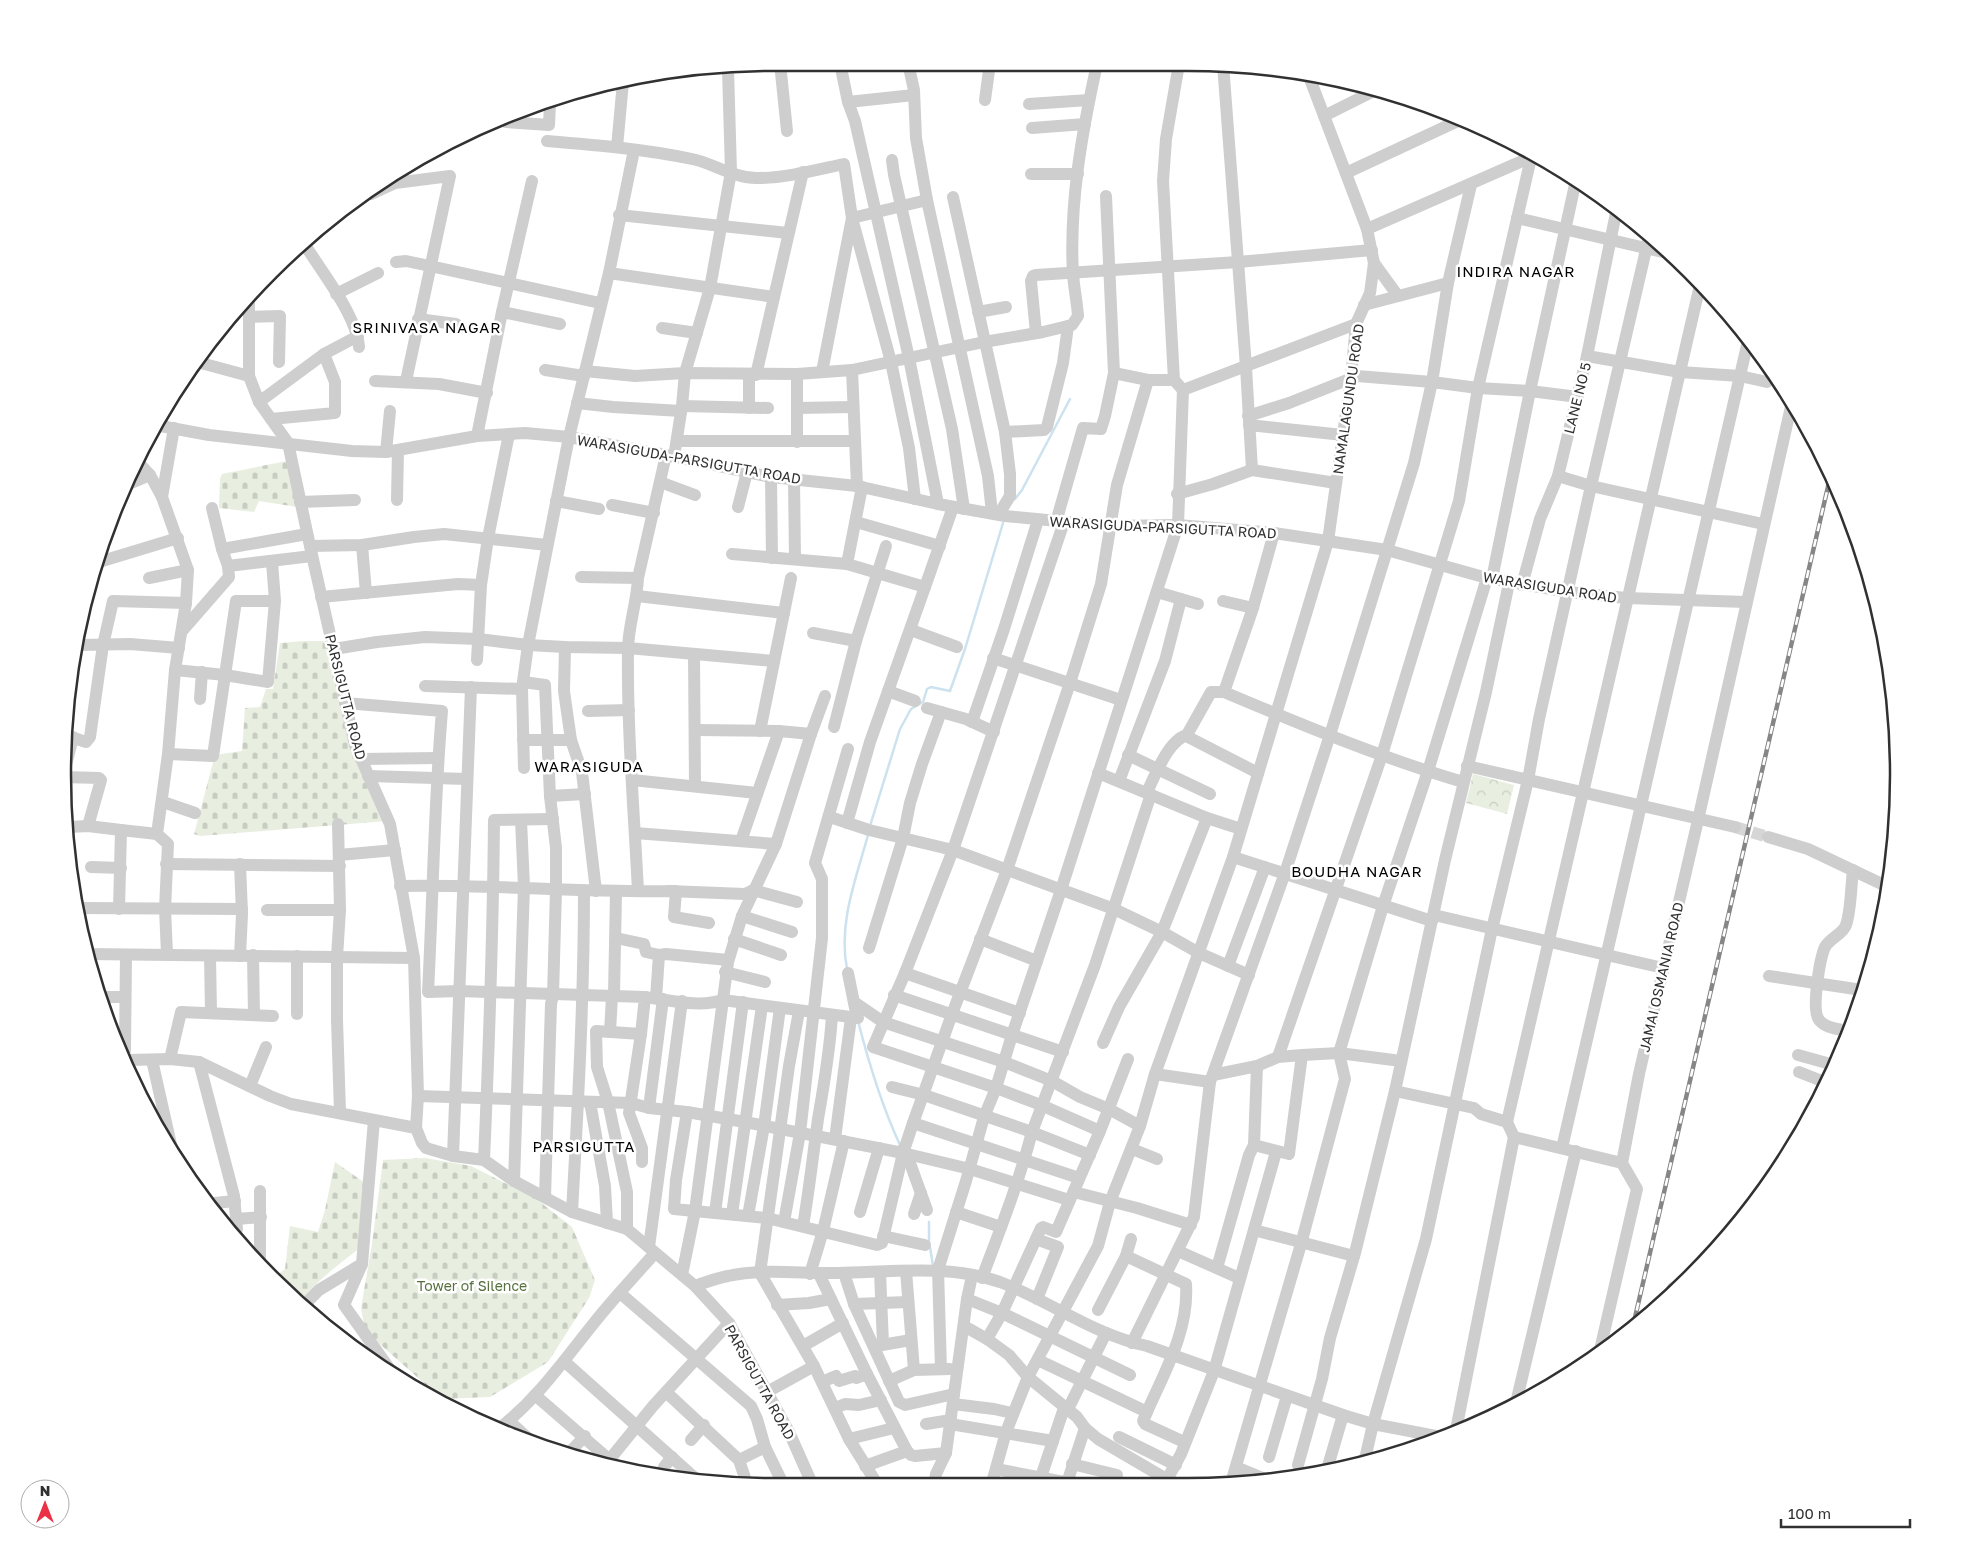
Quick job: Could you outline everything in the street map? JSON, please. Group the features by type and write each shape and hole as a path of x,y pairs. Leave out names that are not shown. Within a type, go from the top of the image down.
{"street":[{"path":"781,71 787,131"},
{"path":"842,71 876,213 938,504"},
{"path":"910,71 914,95 916,138 927,200 996,514"},
{"path":"985,100 989,71"},
{"path":"545,370 636,376 685,373 797,374 852,370 1072,325 1078,316 1073,274 1074,200 1089,100 1095,71"},
{"path":"941,1369 938,1270 970,1169 984,1116 996,1088 1061,890 1178,525 1183,390 1174,380 1163,181 1166,139 1178,71"},
{"path":"636,892 628,648 637,596 638,578 654,513 658,485 676,441 682,408 685,373 710,288 722,226 731,172 728,73"},
{"path":"1224,73 1252,470"},
{"name":"NAMALAGUNDU ROAD","path":"993,1478 1012,1413 1028,1377 1098,1246 1110,1202 1132,1149 1155,1074 1233,857 1328,541 1351,378 1356,324 1370,293 1373,256 1367,229 1311,83"},
{"path":"617,147 622,88"},
{"path":"848,102 914,95"},
{"path":"1324,116 1367,95"},
{"path":"1029,104 1089,100"},
{"path":"512,122 548,125 549,109"},
{"path":"1032,128 1086,124"},
{"path":"1346,173 1452,124"},
{"path":"547,141 617,147 694,159 731,172 756,178 844,164 852,218 891,362 909,448 915,499"},
{"path":"524,768 522,686 528,645 569,438 608,273 634,150"},
{"path":"1367,229 1527,159"},
{"path":"847,822 866,756 888,691 940,546 958,508 952,429 892,160"},
{"path":"1278,1057 1382,755 1458,501 1478,388 1517,218 1532,162"},
{"path":"748,408 753,374 774,297 803,172"},
{"path":"1031,174 1078,174"},
{"path":"400,180 450,176 406,381"},
{"path":"477,436 502,312 532,181"},
{"path":"1132,1343 1194,1217 1211,1078 1285,874 1414,463 1432,382 1448,283 1471,185"},
{"path":"1234,1476 1301,1244 1344,1079 1339,1053 1383,906 1489,578 1574,188"},
{"path":"1100,1131 996,1088 873,1047 894,994 905,973 953,850 994,732 1060,522 1083,428 1100,429 1105,416 1114,373 1106,196"},
{"path":"953,197 1005,432 1010,474 1010,496 996,514"},
{"path":"852,218 927,200"},
{"path":"619,215 788,233"},
{"name":"LANE NO 5","path":"1298,1464 1315,1406 1330,1338 1354,1256 1395,1091 1467,766 1486,692 1516,584 1558,476 1578,397 1615,217"},
{"path":"822,372 852,218"},
{"path":"1517,218 1610,240 1645,242"},
{"path":"1366,1455 1373,1424 1426,1240 1492,929 1528,780 1539,719 1619,362 1648,244"},
{"path":"259,402 324,354 359,342 347,311 308,249"},
{"path":"1036,333 1031,278 1036,275 1238,262 1373,256 1398,296"},
{"path":"396,262 406,261 600,303"},
{"path":"336,294 378,273"},
{"path":"608,273 774,297"},
{"path":"1364,305 1448,283"},
{"path":"1457,1423 1514,1137 1507,1122 1584,793 1626,598 1698,293"},
{"path":"978,312 1006,307"},
{"path":"248,308 249,376 259,402 288,443"},
{"path":"502,312 560,324"},
{"path":"249,317 280,316 279,362"},
{"path":"418,319 456,324"},
{"path":"1183,390 1356,324"},
{"path":"1005,432 1044,430 1047,427 1063,363 1068,326"},
{"path":"662,328 697,333"},
{"path":"1562,1148 1746,349"},
{"path":"271,419 335,413 335,382 324,354"},
{"path":"1587,356 1680,372 1740,376 1767,382"},
{"path":"205,363 249,376"},
{"path":"847,564 856,522 859,487 852,370"},
{"path":"1114,373 1148,380 1174,380"},
{"path":"797,374 797,442"},
{"path":"1248,420 1357,376 1578,397"},
{"path":"687,1112 676,1180 674,1209 766,1218 877,1245 882,1243 902,1149 924,1095 952,1014 1007,870 1070,684 1101,584 1117,485 1148,380"},
{"path":"375,381 439,384 487,393"},
{"path":"577,403 612,407 768,408"},
{"path":"797,408 854,407"},
{"path":"390,411 397,500"},
{"name":"JAMAI OSMANIA ROAD","path":"1622,1163 1639,1074 1789,413"},
{"path":"1248,420 1343,435"},
{"name":"WARASIGUDA-PARSIGUTTA ROAD","path":"163,426 209,435 352,451 392,451 477,436 525,433 569,438 670,456 771,477 859,487 958,508 1038,520 1110,526 1178,525 1274,533 1328,541"},
{"path":"162,497 174,428"},
{"path":"477,660 481,585 488,538 509,434"},
{"path":"676,441 855,442"},
{"name":"PARSIGUTTA ROAD","path":"288,443 345,703 361,759 390,824 395,850 414,958 418,1096 416,1128"},
{"path":"142,467 150,475 162,497 188,570 186,603 176,670 163,802 157,834"},
{"path":"1178,494 1252,470 1336,483"},
{"path":"738,507 747,472"},
{"path":"136,481 150,475"},
{"path":"1558,476 1591,486 1763,524"},
{"path":"771,477 772,558"},
{"path":"794,479 795,559"},
{"path":"658,485 695,495"},
{"path":"300,502 355,500"},
{"path":"556,501 598,509"},
{"path":"612,505 654,513"},
{"path":"182,631 229,577 228,566 212,508"},
{"path":"972,722 1038,520"},
{"path":"856,522 940,546"},
{"path":"1224,692 1253,608 1274,533"},
{"path":"222,549 362,545 444,534 547,545"},
{"path":"105,560 178,538"},
{"name":"WARASIGUDA ROAD","path":"1328,541 1386,550 1489,578 1568,592 1626,598 1746,602"},
{"path":"228,566 272,562 310,545"},
{"path":"362,545 366,593"},
{"path":"834,726 856,641 886,546"},
{"path":"732,554 847,564 925,587"},
{"path":"176,670 268,682 275,601 272,562"},
{"path":"149,578 188,570"},
{"path":"580,577 638,578"},
{"path":"760,731 791,578"},
{"path":"322,597 458,584 481,585"},
{"path":"1157,592 1198,604"},
{"path":"637,596 784,613"},
{"path":"1119,781 1165,660 1180,599"},
{"path":"73,738 86,742 90,737 103,645 114,600 186,603"},
{"path":"168,754 213,756 236,601 275,601"},
{"path":"1223,601 1253,608"},
{"path":"911,630 957,646"},
{"path":"813,633 856,641"},
{"path":"334,649 425,637 478,638 528,645 628,648 774,661"},
{"path":"84,645 130,644 179,648"},
{"path":"565,647 564,684 572,740 582,772 585,794 590,891 579,1052 584,1102 593,1120 605,1186 607,1223"},
{"path":"694,654 695,786"},
{"path":"993,658 1121,700"},
{"path":"200,699 202,672"},
{"path":"425,686 471,687 564,684"},
{"path":"544,1197 556,890 545,685"},
{"path":"453,1156 471,687"},
{"path":"888,691 915,701"},
{"path":"935,1478 946,1453 967,1299 1001,1228 1041,1105 1063,1052 1114,909 1149,793 1159,769 1177,739 1188,735 1211,692 1224,692 1382,755 1464,782"},
{"path":"682,1275 695,1211 727,966 742,916 776,844 825,696"},
{"path":"345,703 442,711 436,779 428,992 459,991 553,995 613,995 710,1004 723,1000 832,1015 855,1013 1004,1062 1052,1081 1140,1126"},
{"path":"927,708 972,722 994,732"},
{"path":"588,711 629,710"},
{"path":"869,948 903,838 910,804 922,764 941,712"},
{"path":"695,730 779,731 811,734"},
{"path":"741,841 779,731"},
{"path":"1188,735 1189,738 1258,773"},
{"path":"523,740 572,740"},
{"path":"784,1222 800,1133 822,938 822,880 815,863 830,817 848,749"},
{"path":"1128,755 1210,794"},
{"path":"361,759 438,758"},
{"path":"1467,766 1735,827"},
{"path":"1098,773 1207,818 1241,829"},
{"path":"368,776 467,779"},
{"path":"71,777 99,778 101,780 88,826"},
{"path":"632,780 757,793"},
{"path":"550,796 585,794"},
{"path":"163,802 194,813"},
{"path":"830,817 953,850 1114,909 1162,932 1199,953 1249,975"},
{"path":"484,1160 489,992 492,964 494,820 553,818"},
{"path":"1103,1043 1118,1007 1162,932 1207,818"},
{"path":"514,1180 524,888 521,820"},
{"path":"338,824 340,910 337,957 340,1112"},
{"path":"74,829 88,826 157,834 168,844 165,909 167,954"},
{"path":"119,908 121,830"},
{"path":"635,833 776,844"},
{"path":"1768,837 1808,849 1881,884"},
{"path":"166,864 340,861 395,850"},
{"path":"1233,857 1383,906 1607,954 1663,968"},
{"path":"240,864 242,909 240,956"},
{"path":"91,867 121,868"},
{"path":"1228,966 1265,868"},
{"path":"1841,1030 1826,1026 1818,1019 1816,1013 1818,982 1824,948 1846,925 1853,870"},
{"path":"400,886 433,885 616,892 676,891 745,894 754,890 797,902"},
{"path":"676,891 674,917 709,923"},
{"path":"610,1032 616,938 616,892"},
{"path":"84,908 242,909"},
{"path":"266,910 340,910"},
{"path":"742,916 792,932"},
{"path":"616,938 644,944 646,952 727,966 765,982"},
{"path":"734,939 781,955"},
{"path":"980,939 1037,961"},
{"path":"94,954 414,958"},
{"path":"123,1039 126,955"},
{"path":"648,1108 654,998 659,955"},
{"path":"210,956 211,1013"},
{"path":"253,956 254,1015"},
{"path":"297,956 297,1014"},
{"path":"848,973 855,1013 839,1140 815,1274 843,1324 907,1451 915,1456 946,1453"},
{"path":"905,973 1020,1013"},
{"path":"1769,976 1856,989"},
{"path":"894,994 1063,1052"},
{"path":"108,997 126,997"},
{"path":"642,1162 642,1148 629,1113 641,1034 654,998"},
{"path":"505,1424 565,1362 652,1250 682,1001"},
{"path":"715,1213 743,1002"},
{"path":"732,1214 762,1006"},
{"path":"748,1216 764,1126 780,1008"},
{"path":"800,1011 766,1218 760,1272 777,1305 814,1366 849,1439 873,1478"},
{"path":"170,1060 181,1012 273,1016"},
{"path":"803,1226 813,1167 831,1036 832,1015"},
{"path":"132,1060 200,1062 291,1104 416,1128 426,1148 453,1156 484,1160 514,1180 572,1212 628,1229 627,1192 608,1102 597,1067 596,1031 641,1034"},
{"path":"250,1086 266,1048"},
{"path":"1155,1074 1211,1078 1257,1066 1278,1057 1339,1053 1401,1061"},
{"path":"1254,1145 1289,1154 1302,1055"},
{"path":"1798,1056 1827,1063"},
{"path":"987,1339 1002,1313 1042,1227 1056,1232 1100,1131 1128,1059"},
{"path":"152,1060 168,1130"},
{"path":"200,1062 235,1201 236,1224 261,1217"},
{"path":"1217,1268 1249,1155 1254,1145 1257,1066"},
{"path":"1799,1072 1820,1080"},
{"path":"892,1087 924,1095 1032,1132 1090,1155"},
{"path":"1395,1091 1474,1108 1480,1114 1507,1122"},
{"path":"418,1096 517,1101 631,1103 648,1108 687,1112 879,1148 902,1149 1017,1183 1071,1196 1136,1208 1191,1225"},
{"path":"572,1212 577,1121 584,1102"},
{"path":"374,1120 362,1264 344,1305 382,1358"},
{"path":"577,1121 593,1120"},
{"path":"913,1123 1079,1178"},
{"path":"1514,1137 1622,1163 1637,1188 1602,1341"},
{"path":"860,1212 879,1148"},
{"path":"902,1149 910,1163 927,1210"},
{"path":"1132,1149 1157,1160"},
{"path":"1518,1394 1576,1151"},
{"path":"1168,1478 1176,1465 1214,1371 1276,1152"},
{"path":"260,1191 260,1254"},
{"path":"914,1214 921,1193"},
{"path":"217,1203 235,1201"},
{"path":"956,1212 1001,1228"},
{"name":"PARSIGUTTA ROAD","path":"628,1229 695,1286 729,1324 789,1432 809,1478"},
{"path":"1254,1230 1301,1244 1354,1256"},
{"path":"883,1236 925,1245"},
{"path":"1036,1239 1058,1247 1037,1299"},
{"path":"1098,1310 1126,1256 1130,1240"},
{"path":"1178,1251 1239,1278"},
{"path":"1126,1256 1186,1284 1187,1295 1183,1326 1172,1356 1143,1421 1145,1424 1184,1442"},
{"path":"308,1301 319,1290 362,1264"},
{"path":"695,1286 728,1276 760,1272 815,1274 938,1270 977,1277 999,1282 1106,1333 1132,1343 1147,1346 1260,1388 1343,1416 1428,1434"},
{"path":"906,1271 914,1370"},
{"path":"878,1346 882,1303 880,1272"},
{"path":"844,1273 854,1304 878,1346 889,1380 902,1405 953,1399 1012,1413"},
{"path":"620,1293 751,1406 765,1446 780,1478"},
{"path":"777,1305 809,1303 830,1299"},
{"path":"967,1299 1002,1313 1050,1338 1130,1375"},
{"path":"854,1304 908,1302"},
{"path":"614,1459 636,1425 695,1358 729,1324"},
{"path":"803,1346 843,1324"},
{"path":"964,1326 987,1339 1008,1355 1028,1377 1048,1392 1066,1410 1077,1417 1085,1428 1098,1439 1160,1478"},
{"path":"1041,1478 1066,1410 1083,1381 1106,1333"},
{"path":"878,1346 911,1340"},
{"path":"1038,1360 1147,1412"},
{"path":"565,1362 689,1473"},
{"path":"767,1392 814,1366"},
{"path":"889,1380 914,1370 958,1369"},
{"path":"822,1382 836,1376 839,1381 867,1374"},
{"path":"666,1392 740,1460 745,1477"},
{"path":"535,1395 585,1436 604,1457"},
{"path":"1269,1457 1286,1396"},
{"path":"835,1408 844,1404 858,1405 880,1400"},
{"path":"1329,1463 1343,1416"},
{"path":"509,1421 518,1429"},
{"path":"926,1424 950,1422 1053,1441"},
{"path":"691,1440 704,1425"},
{"path":"849,1439 894,1428"},
{"path":"1071,1478 1072,1464 1085,1428"},
{"path":"573,1448 585,1436"},
{"path":"1119,1437 1176,1465"},
{"path":"740,1460 765,1446"},
{"path":"865,1466 907,1451"},
{"path":"663,1469 672,1457"},
{"path":"1072,1464 1117,1475 1116,1478"},
{"path":"1236,1467 1253,1474"},
{"path":"996,1468 1031,1478"}],"green space":[{"path":"287,461 297,507 259,501 254,512 219,508 220,479 222,474"},
{"path":"324,641 387,821 200,836 194,834 215,755 242,751 245,708 260,707 266,689 273,689 280,643"},
{"path":"1473,774 1514,785 1507,814 1466,803"},
{"name":"Tower of Silence","path":"425,1158 471,1166 535,1198 572,1227 595,1280 589,1298 548,1362 490,1397 451,1399 428,1387 365,1331 361,1308 383,1160"},
{"path":"335,1162 365,1183 361,1247 321,1279 304,1297 279,1274 285,1269 290,1226 318,1232 325,1210"}],"waterway":[{"path":"1015,499 1022,490 1070,399"},
{"path":"870,826 900,729 911,709 923,702 927,689 931,687 950,691 965,649 1003,523"},
{"path":"847,969 845,952 847,918 868,835"},
{"path":"858,1021 876,1084 900,1145"},
{"path":"929,1222 929,1242"},
{"path":"930,1247 933,1266"}],"tunnel":[{"path":"1735,827 1768,837"}],"railway":[{"path":"1636,1315 1828,487"}],"district":[{"name":"INDIRA NAGAR","path":"1516,271"},
{"name":"SRINIVASA NAGAR","path":"427,327"},
{"name":"WARASIGUDA","path":"589,766"},
{"name":"BOUDHA NAGAR","path":"1357,871"},
{"name":"PARSIGUTTA","path":"584,1146"}]}
